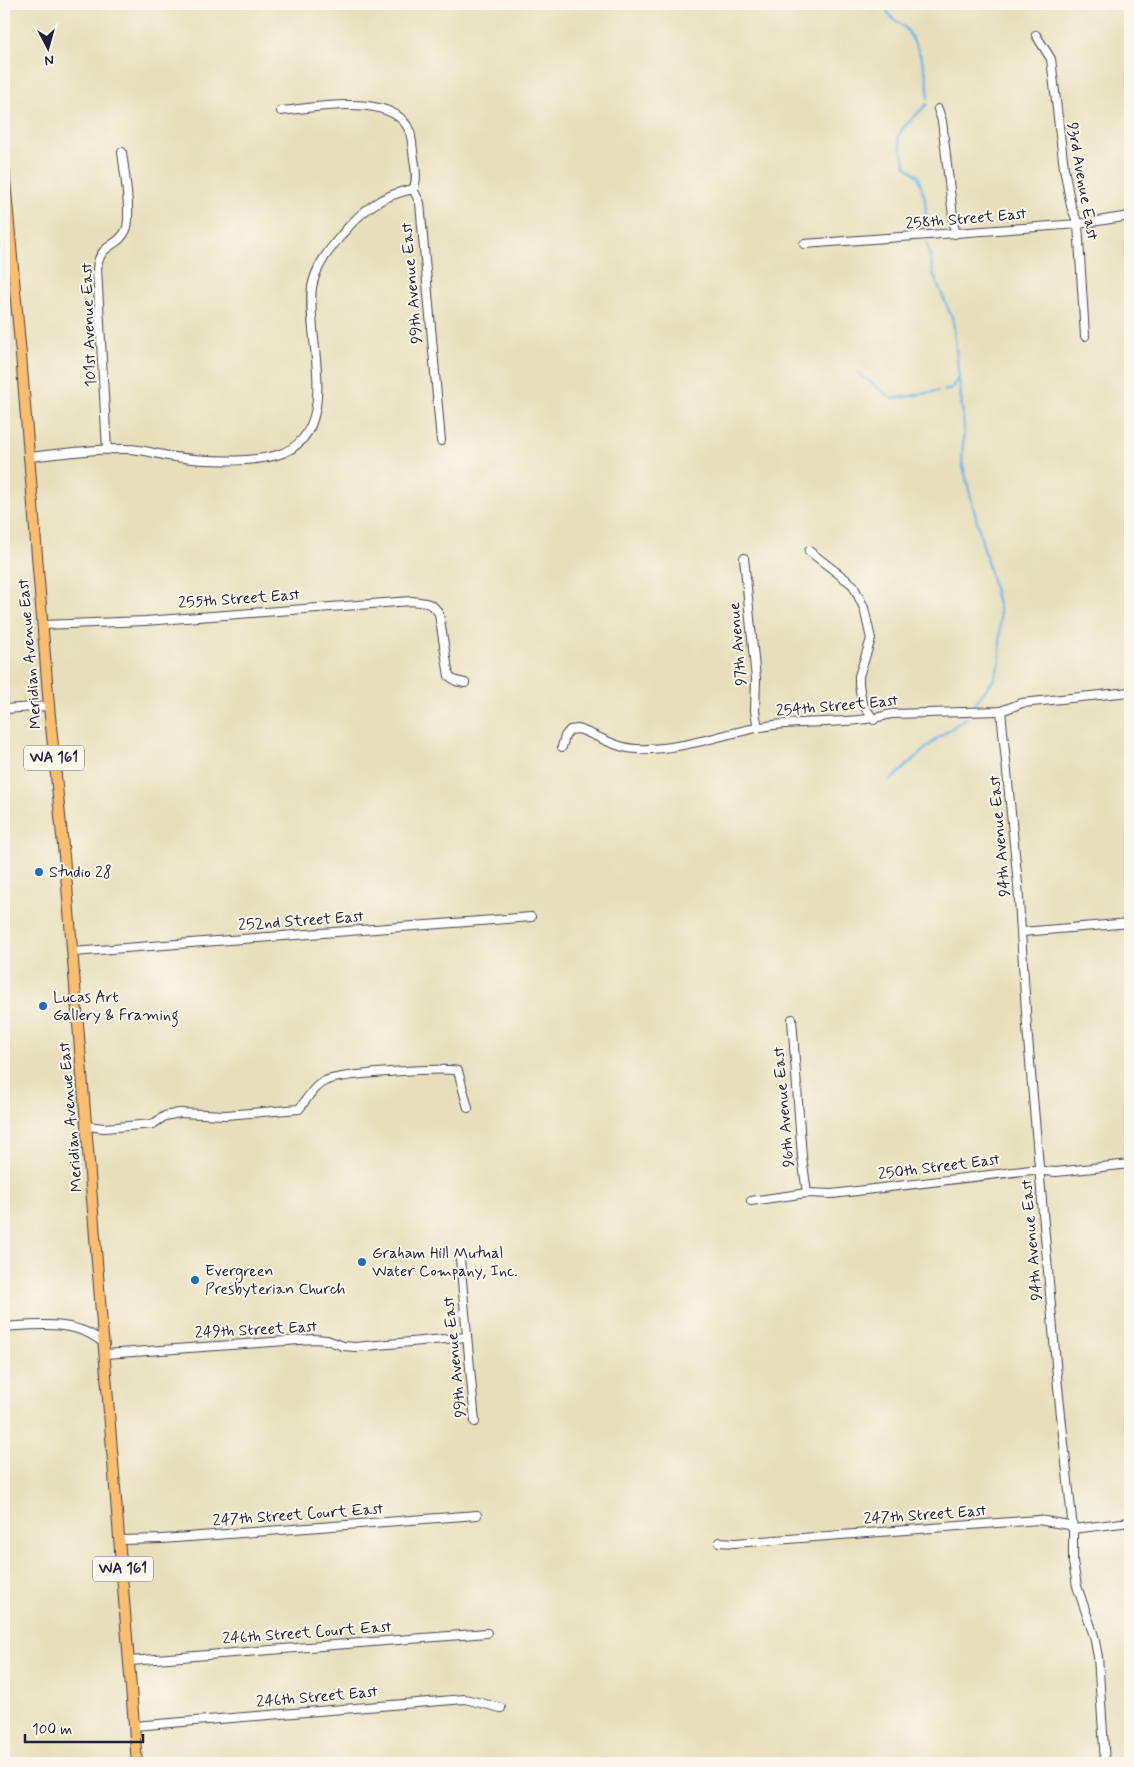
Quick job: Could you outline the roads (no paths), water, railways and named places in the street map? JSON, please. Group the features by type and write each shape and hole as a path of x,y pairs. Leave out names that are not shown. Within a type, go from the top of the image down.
{"main road":[{"name":"Meridian Avenue East","path":"4,170 44,624 49,706 73,952 121,1540 137,1763"}],"street":[{"name":"93rd Avenue East","path":"1036,35 1051,59 1064,168 1078,224 1085,336"},
{"name":"99th Avenue East","path":"281,111 363,105 386,110 407,126 410,133 414,162 415,185 413,189 420,203 441,441"},
{"path":"938,108 942,121 955,234"},
{"name":"101st Avenue East","path":"108,450 98,263 103,250 127,230 128,216 122,152"},
{"path":"28,457 128,449 203,460 243,459 278,455 302,439 311,427 316,408 317,378 311,299 316,271 336,241 366,208 388,196 413,189"},
{"name":"258th Street East","path":"804,244 1078,224 1130,216"},
{"path":"809,551 852,585 864,608 871,639 859,676 859,684 862,703 874,720"},
{"name":"97th Avenue","path":"744,558 756,679 755,711 758,728"},
{"name":"255th Street East","path":"44,624 145,621 411,601 428,603 435,606 439,614 447,671 452,679 465,682"},
{"name":"254th Street East","path":"562,747 565,736 570,730 578,729 619,745 637,749 685,746 713,737 758,728 855,719 874,720 891,714 1002,711 1022,702 1130,692"},
{"path":"4,709 49,706"},
{"name":"94th Avenue East","path":"1002,711 1022,932 1027,1027 1073,1529 1071,1538 1077,1586 1094,1636 1098,1656 1105,1763"},
{"name":"252nd Street East","path":"73,952 531,917"},
{"path":"1022,932 1130,923"},
{"name":"96th Avenue East","path":"792,1020 806,1193"},
{"path":"87,1126 104,1128 153,1124 166,1116 179,1113 226,1115 269,1111 287,1112 299,1109 314,1090 326,1080 368,1074 434,1070 458,1071 468,1108"},
{"name":"250th Street East","path":"751,1200 806,1193 832,1194 1030,1170 1040,1171 1130,1164"},
{"name":"99th Avenue East","path":"460,1259 475,1422"},
{"path":"4,1327 72,1327 88,1332 105,1349"},
{"name":"249th Street East","path":"105,1349 292,1340 327,1340 343,1346 355,1347 467,1337"},
{"name":"247th Street Court East","path":"121,1540 162,1539 477,1515"},
{"name":"247th Street East","path":"719,1542 735,1544 1038,1520 1069,1524 1073,1529 1130,1522"},
{"name":"246th Street Court East","path":"130,1661 487,1633"},
{"name":"246th Street East","path":"134,1726 464,1699 501,1708"}],"waterway":[{"path":"887,4 888,13 907,30 920,54 927,80 928,98"},
{"path":"927,104 903,128 898,137 906,166 918,176 925,199 927,230"},
{"path":"927,243 934,276 953,320 964,427 962,462 1000,612 1000,661 994,679 971,708"},
{"path":"858,373 893,399 938,391"},
{"path":"944,391 951,389 958,378"},
{"path":"891,780 935,740 966,718"}],"place":[{"name":"Studio 28","path":"39,872"},
{"name":"Lucas Art Gallery & Framing","path":"43,1006"},
{"name":"Graham Hill Mutual Water Company, Inc.","path":"362,1262"},
{"name":"Evergreen Presbyterian Church","path":"195,1280"}]}
